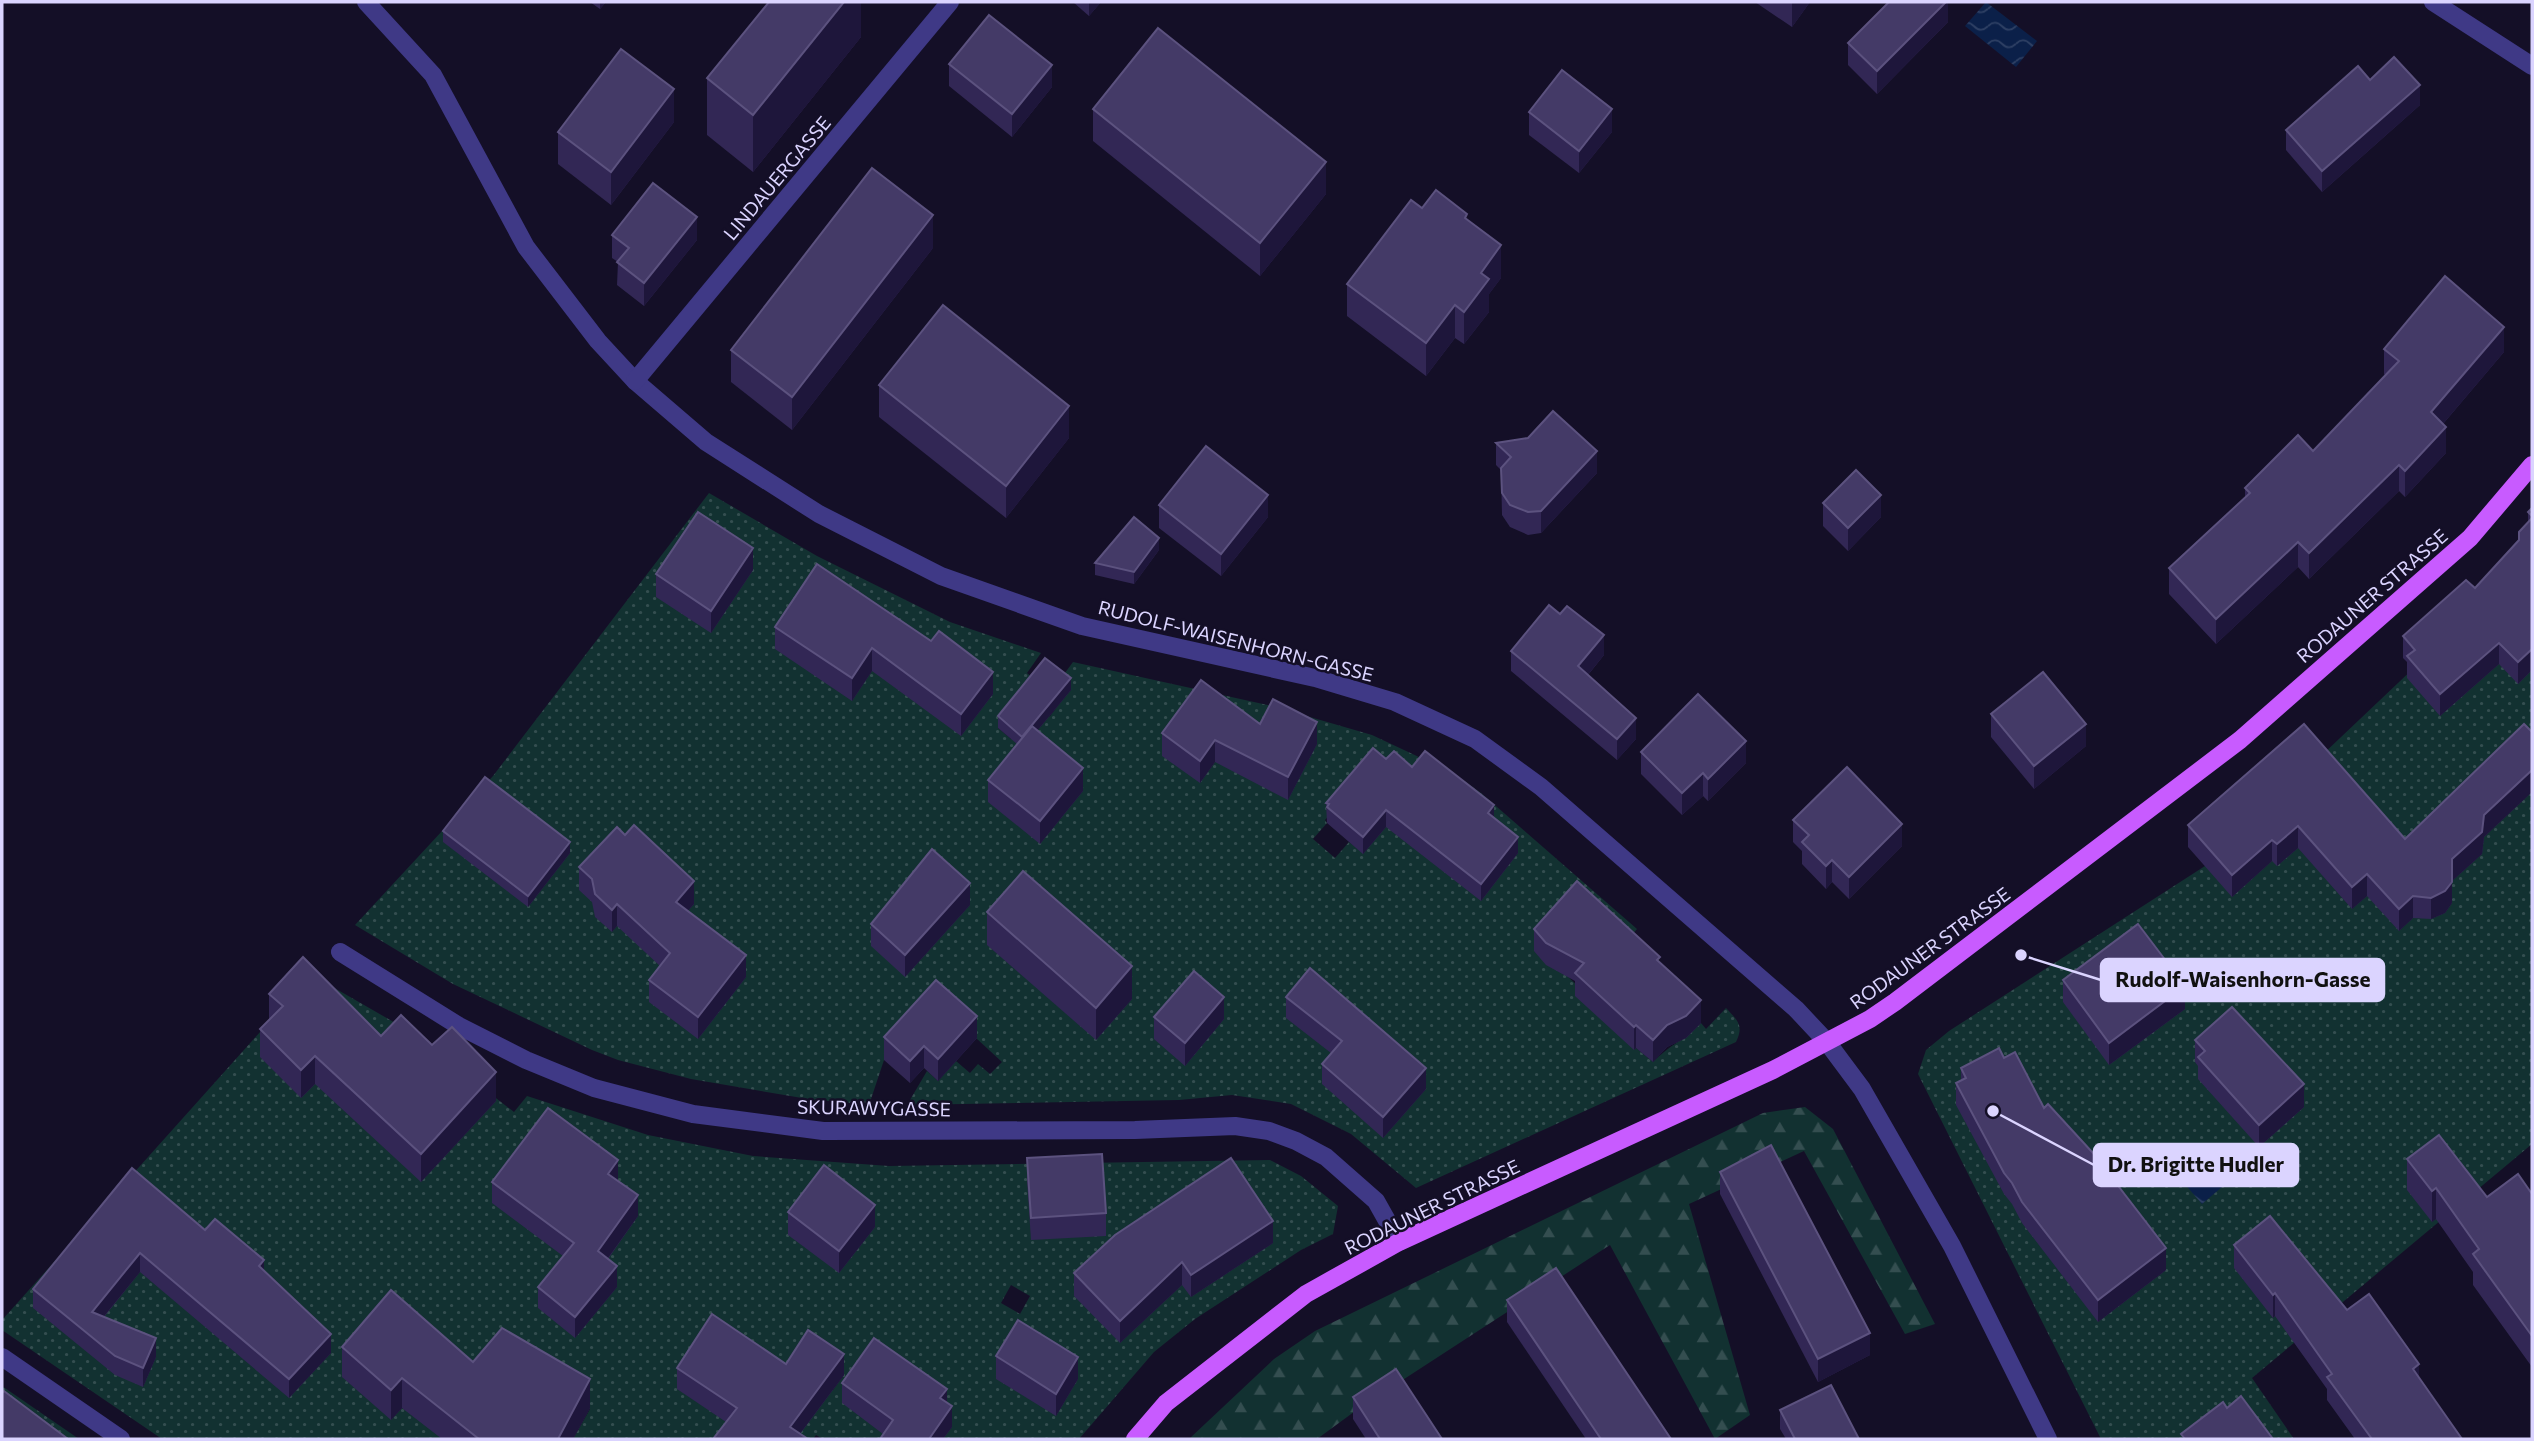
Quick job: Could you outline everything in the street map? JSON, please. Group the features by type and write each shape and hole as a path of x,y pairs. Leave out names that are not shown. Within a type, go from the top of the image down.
{"main road":[{"name":"RODAUNER STRASSE","path":"1135,1439 1166,1403 1306,1294 1399,1242 1750,1082 1871,1020 2240,740 2470,538 2532,465"}],"street":[{"name":"RUDOLF-WAISENHORN-GASSE","path":"366,2 433,75 526,247 598,341 635,381 717,449 819,514 941,576 1082,626 1315,678 1395,702 1475,739 1541,787 1796,1009 1828,1042 1863,1089 1952,1246 2048,1439"},
{"name":"LINDAUERGASSE","path":"635,381 950,2"},
{"path":"2433,2 2532,66"},
{"name":"SKURAWYGASSE","path":"340,952 459,1026 526,1060 594,1088 693,1114 823,1131 1135,1130 1235,1126 1269,1131 1296,1141 1326,1157 1376,1201 1399,1242"},
{"path":"2,1357 121,1439"}],"green space":[{"path":"709,493 817,556 950,622 1041,653 1027,673 1036,681 998,728 1011,739 1050,716 1070,690 1059,681 1073,662 1272,706 1372,735 1453,773 1481,793 1637,929 1620,949 1564,973 1634,1049 1653,1062 1701,1023 1706,1029 1726,1008 1737,1020 1740,1031 1736,1042 1416,1188 1351,1134 1291,1104 1232,1095 1179,1100 907,1105 927,1071 938,1081 956,1061 970,1073 978,1064 990,1074 1002,1062 937,1002 884,1060 869,1105 808,1099 691,1079 618,1060 592,1050 453,984 355,925 493,776","holes":["1373,765 1363,853 1349,842 1335,858 1313,839 1327,823 1325,820"]},
{"path":"2532,546 2532,1144 2252,1378 2294,1439 2101,1439 1918,1074 1926,1050 1949,1031 2205,866 2475,610"},
{"path":"331,986 411,1032 514,1112 527,1096 648,1135 753,1156 889,1166 1270,1160 1301,1176 1338,1206 1333,1234 1301,1250 1195,1319 1154,1352 1079,1439 823,1439 816,1435 813,1439 573,1439 590,1409 442,1439 162,1439 2,1330 2,1320 269,1022","holes":["1011,1285 1030,1296 1020,1314 1001,1303","798,1367 844,1375 833,1390"]},
{"path":"1805,1107 1833,1129 1935,1324 1905,1334 1804,1151 1689,1204 1750,1415 1715,1439 1610,1245 1358,1409 1317,1439 1189,1439 1274,1359 1315,1331 1763,1113"},
{"path":"2,1386 79,1439 41,1439 2,1413"}],"water":[{"path":"1986,2 2037,41 2016,67 1965,26"},
{"path":"2184,1143 2222,1187 2202,1204 2164,1160"}],"building":[{"path":"769,2 844,2 753,115 707,78"},
{"path":"1889,2 1946,2 1877,71 1848,43"},
{"path":"989,15 1052,65 1012,114 949,64"},
{"path":"1158,28 1326,162 1260,243 1093,109"},
{"path":"621,49 674,89 611,172 558,132"},
{"path":"2394,57 2420,85 2322,171 2286,130 2358,66 2370,80"},
{"path":"1562,70 1612,109 1579,151 1529,112"},
{"path":"872,168 933,215 792,397 731,350"},
{"path":"653,183 697,217 644,283 617,262 629,248 612,235"},
{"path":"1436,190 1467,214 1465,218 1501,245 1481,273 1489,279 1464,312 1455,305 1426,343 1347,284 1411,200 1422,208"},
{"path":"2445,276 2504,327 2431,412 2446,427 2405,471 2399,465 2309,553 2298,542 2216,619 2169,568 2250,493 2245,488 2298,435 2313,451 2399,361 2384,349"},
{"path":"943,305 1069,406 1006,486 879,385"},
{"path":"1553,411 1597,451 1541,511 1528,512 1510,505 1502,493 1501,468 1511,457 1496,443 1528,438"},
{"path":"1206,446 1268,495 1221,554 1159,505"},
{"path":"1856,470 1881,495 1848,528 1823,503"},
{"path":"698,512 753,548 711,611 656,574"},
{"path":"1134,517 1159,538 1134,572 1095,563"},
{"path":"2532,518 2532,649 2518,662 2499,643 2440,694 2407,656 2415,650 2403,636 2466,580 2475,588 2519,540 2519,532"},
{"path":"817,564 931,641 939,631 993,672 961,714 872,648 852,678 775,627"},
{"path":"1549,605 1560,614 1567,606 1604,635 1578,666 1636,718 1617,739 1511,651"},
{"path":"1045,658 1071,678 1022,737 998,716"},
{"path":"2043,672 2086,724 2034,766 1991,714"},
{"path":"1201,680 1260,724 1273,699 1317,722 1288,777 1215,740 1200,761 1162,733"},
{"path":"1698,694 1746,741 1708,779 1703,773 1682,793 1641,752"},
{"path":"2304,724 2405,839 2524,724 2532,732 2532,770 2484,815 2482,832 2452,859 2452,882 2445,891 2431,898 2413,896 2399,909 2367,874 2352,887 2298,826 2277,844 2272,840 2232,875 2188,825"},
{"path":"1032,726 1083,768 1040,821 988,780"},
{"path":"1373,748 1386,759 1394,751 1412,767 1425,751 1494,805 1488,813 1518,837 1481,884 1386,810 1363,837 1327,807 1329,804 1326,803"},
{"path":"1847,767 1902,824 1849,877 1832,860 1826,866 1802,842 1809,835 1793,820"},
{"path":"485,777 570,842 528,896 443,831"},
{"path":"634,825 694,881 676,902 746,955 698,1017 649,980 670,953 617,904 612,910 595,894 592,879 579,867 617,827 625,835"},
{"path":"932,849 970,883 905,955 871,924"},
{"path":"1023,871 1132,966 1096,1008 987,912"},
{"path":"1577,881 1660,957 1657,960 1701,1000 1686,1016 1667,1025 1653,1040 1636,1025 1634,1027 1575,973 1584,963 1546,943 1534,929"},
{"path":"2138,924 2185,986 2109,1043 2063,980"},
{"path":"303,957 381,1036 401,1015 432,1045 452,1027 496,1072 421,1154 315,1056 301,1070 260,1029 283,1006 269,994"},
{"path":"1310,968 1426,1068 1383,1117 1322,1064 1342,1041 1286,997"},
{"path":"1194,971 1224,997 1185,1043 1154,1017"},
{"path":"936,980 977,1016 938,1059 924,1046 910,1061 884,1037"},
{"path":"2232,1007 2304,1084 2259,1125 2198,1057 2205,1051 2195,1040"},
{"path":"1999,1048 2004,1058 2015,1052 2044,1108 2048,1104 2092,1152 2166,1248 2098,1300 2022,1202 1956,1083 1966,1078 1961,1068"},
{"path":"548,1108 618,1160 608,1174 638,1195 598,1251 617,1266 575,1317 538,1287 574,1243 492,1182"},
{"path":"2439,1135 2487,1197 2518,1174 2532,1194 2532,1336 2473,1254 2479,1249 2436,1188 2432,1191 2407,1159"},
{"path":"1771,1145 1870,1333 1818,1359 1720,1172"},
{"path":"1102,1154 1106,1213 1031,1218 1027,1158"},
{"path":"1231,1158 1273,1221 1191,1275 1182,1262 1120,1321 1074,1273 1115,1235"},
{"path":"824,1165 875,1205 839,1251 788,1212"},
{"path":"132,1168 205,1230 215,1219 264,1260 259,1266 331,1334 289,1379 140,1253 92,1312 156,1338 143,1368 115,1356 33,1289"},
{"path":"2270,1216 2347,1310 2369,1294 2419,1364 2413,1369 2462,1439 2372,1439 2327,1377 2332,1374 2275,1293 2273,1295 2234,1245"},
{"path":"1556,1268 1671,1439 1601,1439 1507,1300"},
{"path":"391,1290 473,1362 502,1328 590,1379 558,1439 479,1439 402,1378 391,1390 342,1347"},
{"path":"712,1314 786,1364 808,1330 844,1354 790,1427 808,1439 713,1439 737,1408 677,1368"},
{"path":"1018,1320 1078,1357 1056,1394 996,1356"},
{"path":"874,1338 947,1389 940,1398 952,1406 929,1439 880,1439 893,1420 842,1383"},
{"path":"1396,1369 1442,1439 1380,1439 1353,1397"},
{"path":"1831,1385 1859,1439 1795,1439 1780,1410"},
{"path":"4,1391 68,1439 2,1439"},
{"path":"2241,1396 2273,1439 2185,1439 2181,1434 2223,1402 2227,1408"}],"place":[{"name":"Rudolf-Waisenhorn-Gasse","path":"2021,955"},
{"name":"Dr. Brigitte Hudler","path":"1993,1111"}]}
